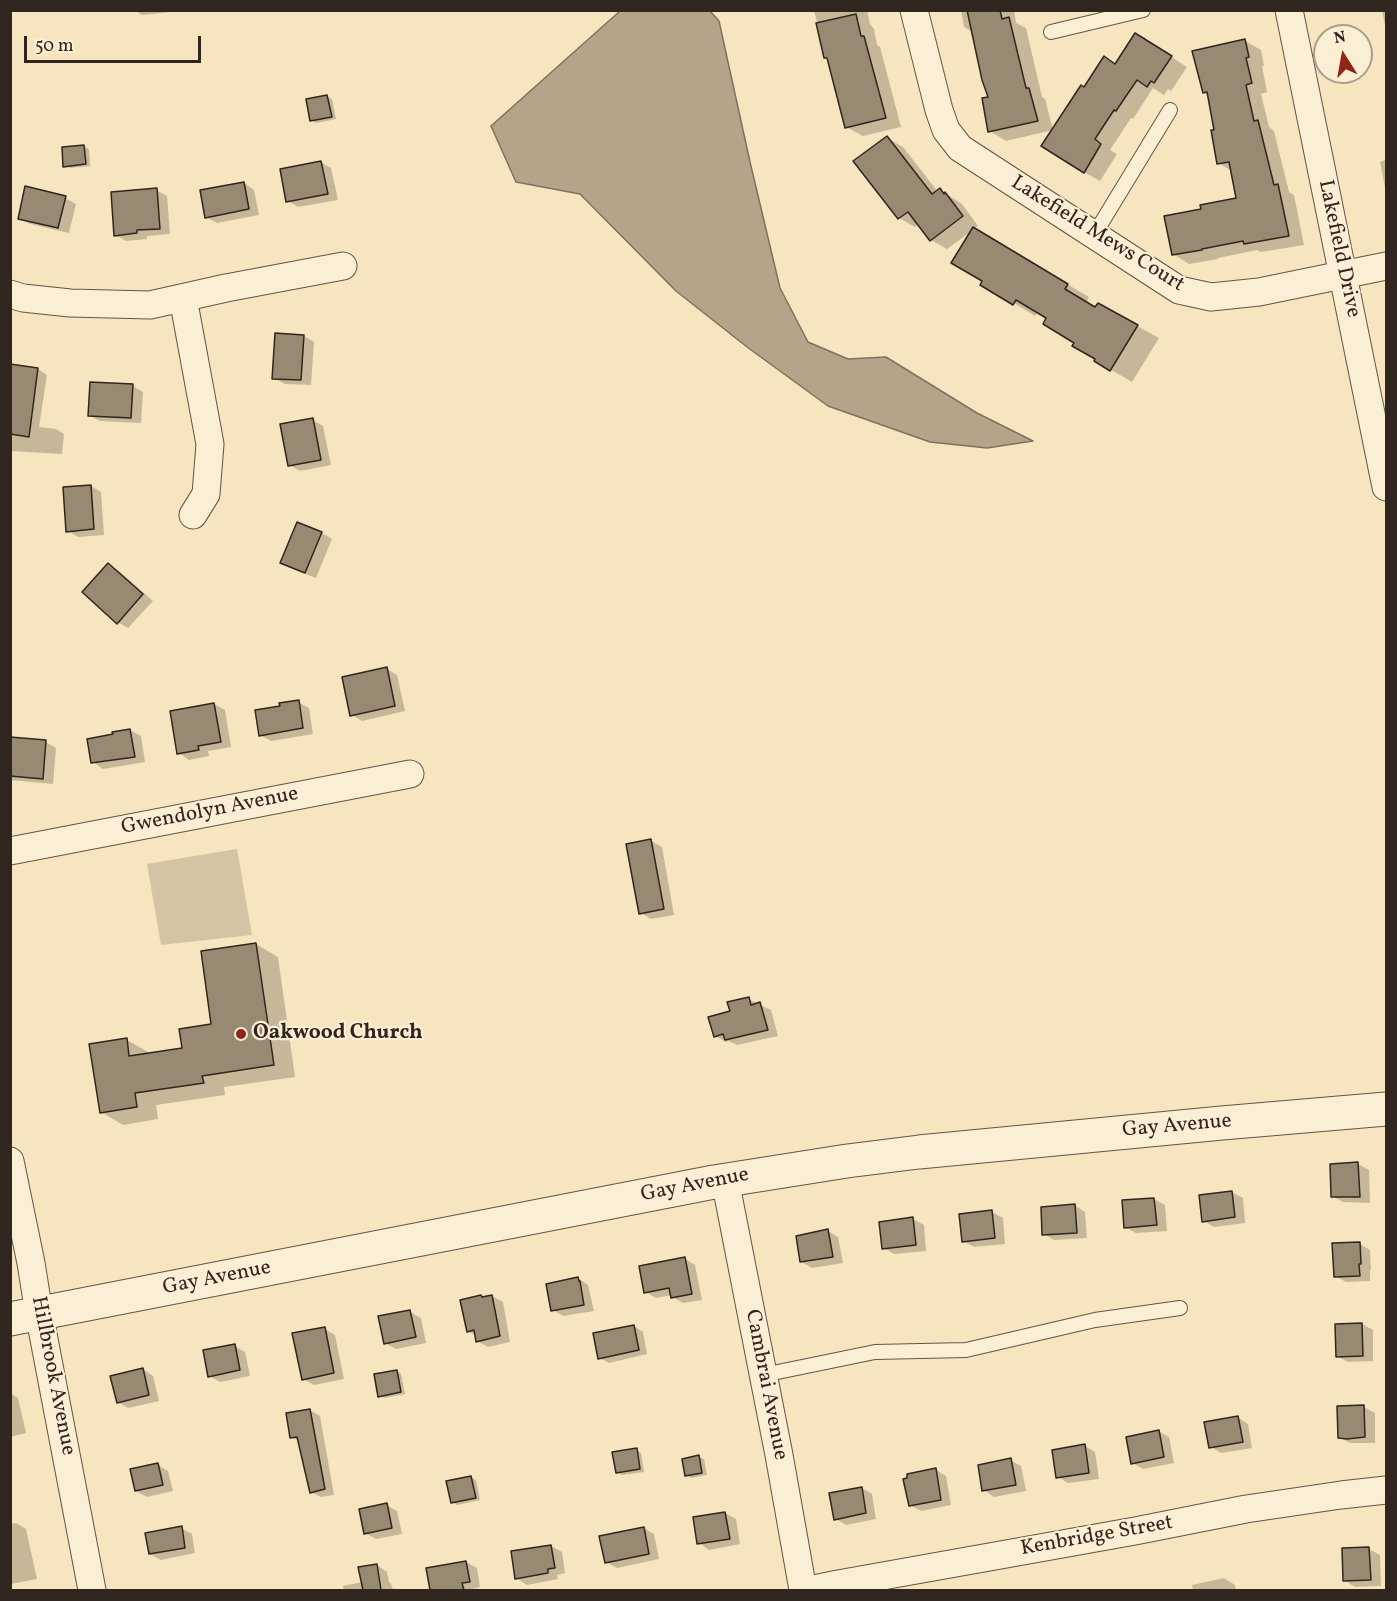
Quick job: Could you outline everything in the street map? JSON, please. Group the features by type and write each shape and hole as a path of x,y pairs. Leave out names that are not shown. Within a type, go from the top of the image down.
{"street":[{"name":"Lakefield Mews Court","path":"914,10 939,110 946,130 960,148 1179,290 1211,297 1260,292 1386,266"},
{"name":"Lakefield Drive","path":"1289,10 1386,487"},
{"path":"10,294 23,298 70,303 150,305 343,266"},
{"path":"183,298 210,444 206,494 193,515"},
{"name":"Gwendolyn Avenue","path":"10,851 410,774"},
{"name":"Gay Avenue","path":"25,1316 724,1180 847,1161 919,1152 1386,1109"},
{"name":"Hillbrook Avenue","path":"10,1161 31,1263 25,1316 92,1590"},
{"name":"Cambrai Avenue","path":"724,1180 803,1590"},
{"name":"Kenbridge Street","path":"809,1590 1246,1509 1386,1490"}],"lane":[{"path":"1051,32 1143,10"},
{"path":"1094,235 1170,110"},
{"path":"763,1376 875,1352 966,1350 1095,1320 1180,1308"}],"shaded area":[{"path":"620,11 710,11 719,21 780,288 808,342 848,359 886,357 977,413 1033,441 987,448 930,442 828,406 747,347 676,291 580,194 516,182 491,126"},
{"path":"237,849 252,935 161,945 147,864"}],"building":[{"path":"967,10 1000,10 1002,19 1009,17 1026,88 1029,88 1038,121 988,132 982,98 988,97 982,80"},
{"path":"856,14 886,118 845,128 816,23"},
{"path":"1135,33 1172,56 1154,83 1151,81 1147,87 1137,80 1116,111 1114,110 1095,139 1101,144 1084,173 1041,146 1081,85 1084,87 1104,56 1115,64"},
{"path":"1245,39 1249,57 1246,58 1252,83 1246,85 1254,121 1258,120 1274,185 1278,184 1289,236 1244,244 1243,241 1172,255 1164,216 1201,209 1200,205 1236,198 1229,162 1217,164 1207,92 1203,93 1192,51"},
{"path":"327,95 332,117 310,121 306,99"},
{"path":"887,136 932,194 940,188 963,216 930,241 908,212 898,219 853,161"},
{"path":"84,145 86,164 63,167 62,147"},
{"path":"321,161 328,194 286,202 280,169"},
{"path":"244,182 249,209 205,218 200,190"},
{"path":"25,186 66,196 58,228 18,219"},
{"path":"157,188 160,229 137,230 137,233 114,236 111,192"},
{"path":"973,227 1068,284 1065,289 1095,307 1098,303 1138,325 1110,371 1072,346 1074,343 1043,324 1046,318 1016,300 1013,305 980,285 982,281 951,263"},
{"path":"275,333 304,335 301,380 272,379"},
{"path":"10,364 38,368 29,437 10,434"},
{"path":"90,382 133,384 131,418 88,416"},
{"path":"313,418 321,460 288,466 280,424"},
{"path":"91,485 94,529 66,532 63,487"},
{"path":"297,522 322,532 305,573 280,563"},
{"path":"108,563 143,594 117,624 82,592"},
{"path":"387,667 395,706 350,716 342,677"},
{"path":"299,700 303,728 259,736 255,710"},
{"path":"214,703 221,742 198,746 199,750 177,754 170,711"},
{"path":"130,729 135,757 91,763 87,739"},
{"path":"10,737 46,740 43,779 10,776"},
{"path":"651,839 664,909 639,914 626,844"},
{"name":"Oakwood Church","path":"256,943 274,1065 202,1076 204,1083 135,1093 137,1107 100,1113 89,1044 127,1038 129,1056 182,1048 179,1029 211,1024 201,951"},
{"path":"749,997 751,1005 760,1002 768,1030 725,1040 723,1034 714,1037 708,1017 730,1011 727,1002"},
{"path":"1358,1162 1360,1197 1331,1197 1330,1164"},
{"path":"1232,1191 1235,1217 1202,1222 1199,1195"},
{"path":"1154,1198 1157,1225 1124,1228 1122,1200"},
{"path":"1075,1204 1077,1233 1042,1235 1041,1207"},
{"path":"992,1210 995,1238 962,1242 959,1214"},
{"path":"913,1217 916,1245 882,1249 879,1222"},
{"path":"828,1229 833,1257 800,1262 796,1236"},
{"path":"1360,1242 1360,1276 1334,1277 1332,1243"},
{"path":"685,1257 692,1294 671,1298 669,1288 644,1293 639,1266"},
{"path":"578,1277 584,1305 551,1311 546,1284"},
{"path":"481,1295 482,1297 492,1295 500,1336 476,1342 474,1330 467,1332 460,1300"},
{"path":"410,1310 416,1337 384,1344 378,1316"},
{"path":"1362,1323 1363,1356 1336,1357 1335,1324"},
{"path":"634,1325 639,1350 598,1359 593,1333"},
{"path":"325,1327 334,1373 302,1380 292,1333"},
{"path":"235,1344 240,1370 208,1377 203,1350"},
{"path":"143,1368 149,1395 117,1403 110,1376"},
{"path":"397,1370 401,1392 378,1397 374,1374"},
{"path":"1364,1405 1365,1437 1338,1438 1337,1406"},
{"path":"310,1409 325,1489 310,1493 297,1437 290,1438 286,1413"},
{"path":"1238,1416 1243,1442 1209,1448 1204,1422"},
{"path":"1159,1430 1164,1457 1131,1464 1126,1437"},
{"path":"1085,1444 1089,1473 1056,1478 1052,1450"},
{"path":"637,1448 640,1469 616,1473 612,1452"},
{"path":"699,1455 702,1473 685,1476 682,1459"},
{"path":"1011,1458 1016,1485 982,1491 978,1465"},
{"path":"158,1463 163,1485 135,1491 130,1469"},
{"path":"936,1468 941,1500 909,1506 903,1479 907,1478 907,1474"},
{"path":"471,1476 476,1498 451,1503 446,1481"},
{"path":"862,1487 866,1513 834,1520 829,1493"},
{"path":"387,1503 392,1528 364,1534 359,1509"},
{"path":"725,1512 730,1539 697,1544 693,1517"},
{"path":"182,1526 185,1548 149,1554 145,1533"},
{"path":"644,1527 649,1554 605,1563 599,1536"},
{"path":"551,1545 555,1568 548,1569 548,1573 515,1579 511,1551"},
{"path":"1369,1547 1371,1580 1343,1581 1342,1548"},
{"path":"466,1561 470,1582 462,1583 464,1590 430,1590 426,1568"},
{"path":"377,1564 381,1590 363,1590 358,1567"}],"place":[{"name":"Oakwood Church","path":"241,1034"}]}
